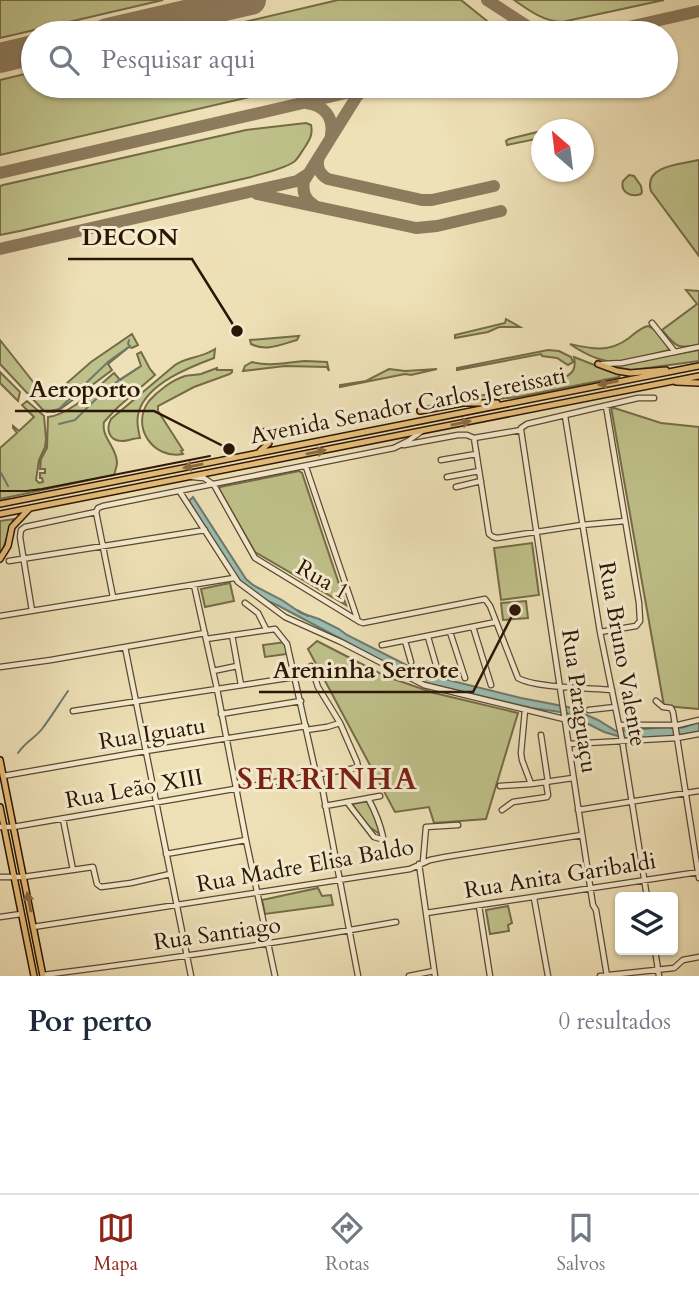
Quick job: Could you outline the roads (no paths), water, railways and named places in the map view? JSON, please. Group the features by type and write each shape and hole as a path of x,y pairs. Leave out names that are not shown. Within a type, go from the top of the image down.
{"main road":[{"path":"598,364 630,373 683,369"},
{"name":"Avenida Senador Carlos Jereissati","path":"3,504 699,366"},
{"name":"Avenida Senador Carlos Jereissati","path":"0,514 699,376"},
{"path":"673,381 682,384 699,383"},
{"path":"421,411 463,403 514,402"},
{"path":"256,453 269,443 264,432"},
{"path":"0,559 8,546 12,527 29,508"},
{"path":"0,760 43,975"},
{"path":"0,807 34,976"}],"street":[{"path":"653,323 675,352"},
{"path":"598,364 612,365 699,347"},
{"path":"400,446 458,435 467,435 474,439 521,430 527,424 638,398 654,398"},
{"path":"578,400 581,412"},
{"path":"600,632 636,626 640,621 606,406"},
{"name":"Rua Bruno Valente","path":"565,416 646,892"},
{"name":"Rua Paraguaçu","path":"521,430 590,888 606,975"},
{"path":"32,611 20,537 21,530 27,526 96,512 103,506 394,449 422,431"},
{"path":"474,439 489,534 492,537 625,521"},
{"path":"441,460 476,454"},
{"path":"306,467 356,618"},
{"path":"447,477 479,471"},
{"path":"188,477 204,478 214,485"},
{"path":"456,487 481,481"},
{"name":"Rua 1","path":"214,485 255,558 363,622 483,599 486,600 496,622"},
{"path":"179,492 234,578 285,617 341,642 415,681 438,689 564,718"},
{"path":"96,512 113,597"},
{"path":"9,561 205,530"},
{"path":"0,615 234,578"},
{"path":"194,585 275,976"},
{"path":"245,603 258,613 266,629"},
{"path":"382,645 496,622 518,678 527,682 612,690"},
{"path":"473,627 491,685"},
{"path":"206,639 275,629 287,643 316,774 320,776 358,976"},
{"path":"450,632 465,678"},
{"path":"0,667 205,633"},
{"path":"232,635 241,685"},
{"path":"428,637 439,675"},
{"path":"405,641 411,662"},
{"path":"125,647 191,976"},
{"path":"213,671 237,666"},
{"path":"311,666 318,687 340,723"},
{"path":"73,711 295,677"},
{"path":"221,713 301,701"},
{"path":"656,701 671,709 699,874"},
{"path":"589,709 615,706"},
{"path":"525,710 521,753 531,784"},
{"path":"619,726 675,726 699,720"},
{"name":"Rua Iguatu","path":"3,776 145,751 306,728 320,729 340,723"},
{"name":"Rua Leão XIII","path":"2,827 356,768 358,764 340,723"},
{"path":"502,810 513,802 547,797 541,734"},
{"path":"569,744 699,734"},
{"path":"500,786 573,778"},
{"path":"578,810 699,791"},
{"path":"325,806 380,796"},
{"path":"347,802 374,837 381,839 383,837 378,819 368,799"},
{"path":"63,818 73,870"},
{"path":"409,976 435,974 421,863 426,827 457,825"},
{"name":"Rua Madre Elisa Baldo","path":"33,927 410,869 421,863 445,857 582,835"},
{"path":"166,854 246,841"},
{"path":"0,877 23,877 93,867 99,886 131,883 170,874"},
{"name":"Rua Anita Garibaldi","path":"426,913 699,874"},
{"path":"534,898 548,976"},
{"path":"479,906 490,976"},
{"path":"0,917 21,914"},
{"name":"Rua Santiago","path":"43,975 396,922"},
{"path":"656,955 659,976"},
{"path":"600,976 674,968 684,960 699,957"}],"water":[{"path":"193,497 246,579 253,585 301,613 319,619 424,674 568,707 616,731 680,728 699,722 699,732 670,738 628,739 604,732 567,713 532,708 418,680 254,595 238,579 189,501"}],"waterway":[{"path":"47,412 59,409 109,361 130,346 129,340"},
{"path":"59,424 75,420 119,380 141,366"},
{"path":"0,471 8,486"},
{"path":"297,610 308,616"},
{"path":"18,753 42,729 68,691"}],"tram line":[{"path":"0,491 42,489 210,456"}],"place":[{"name":"DECON","path":"237,331"},
{"name":"Aeroporto","path":"229,449"},
{"name":"Areninha Serrote","path":"515,610"}],"district":[{"name":"SERRINHA","path":"328,779"}]}
